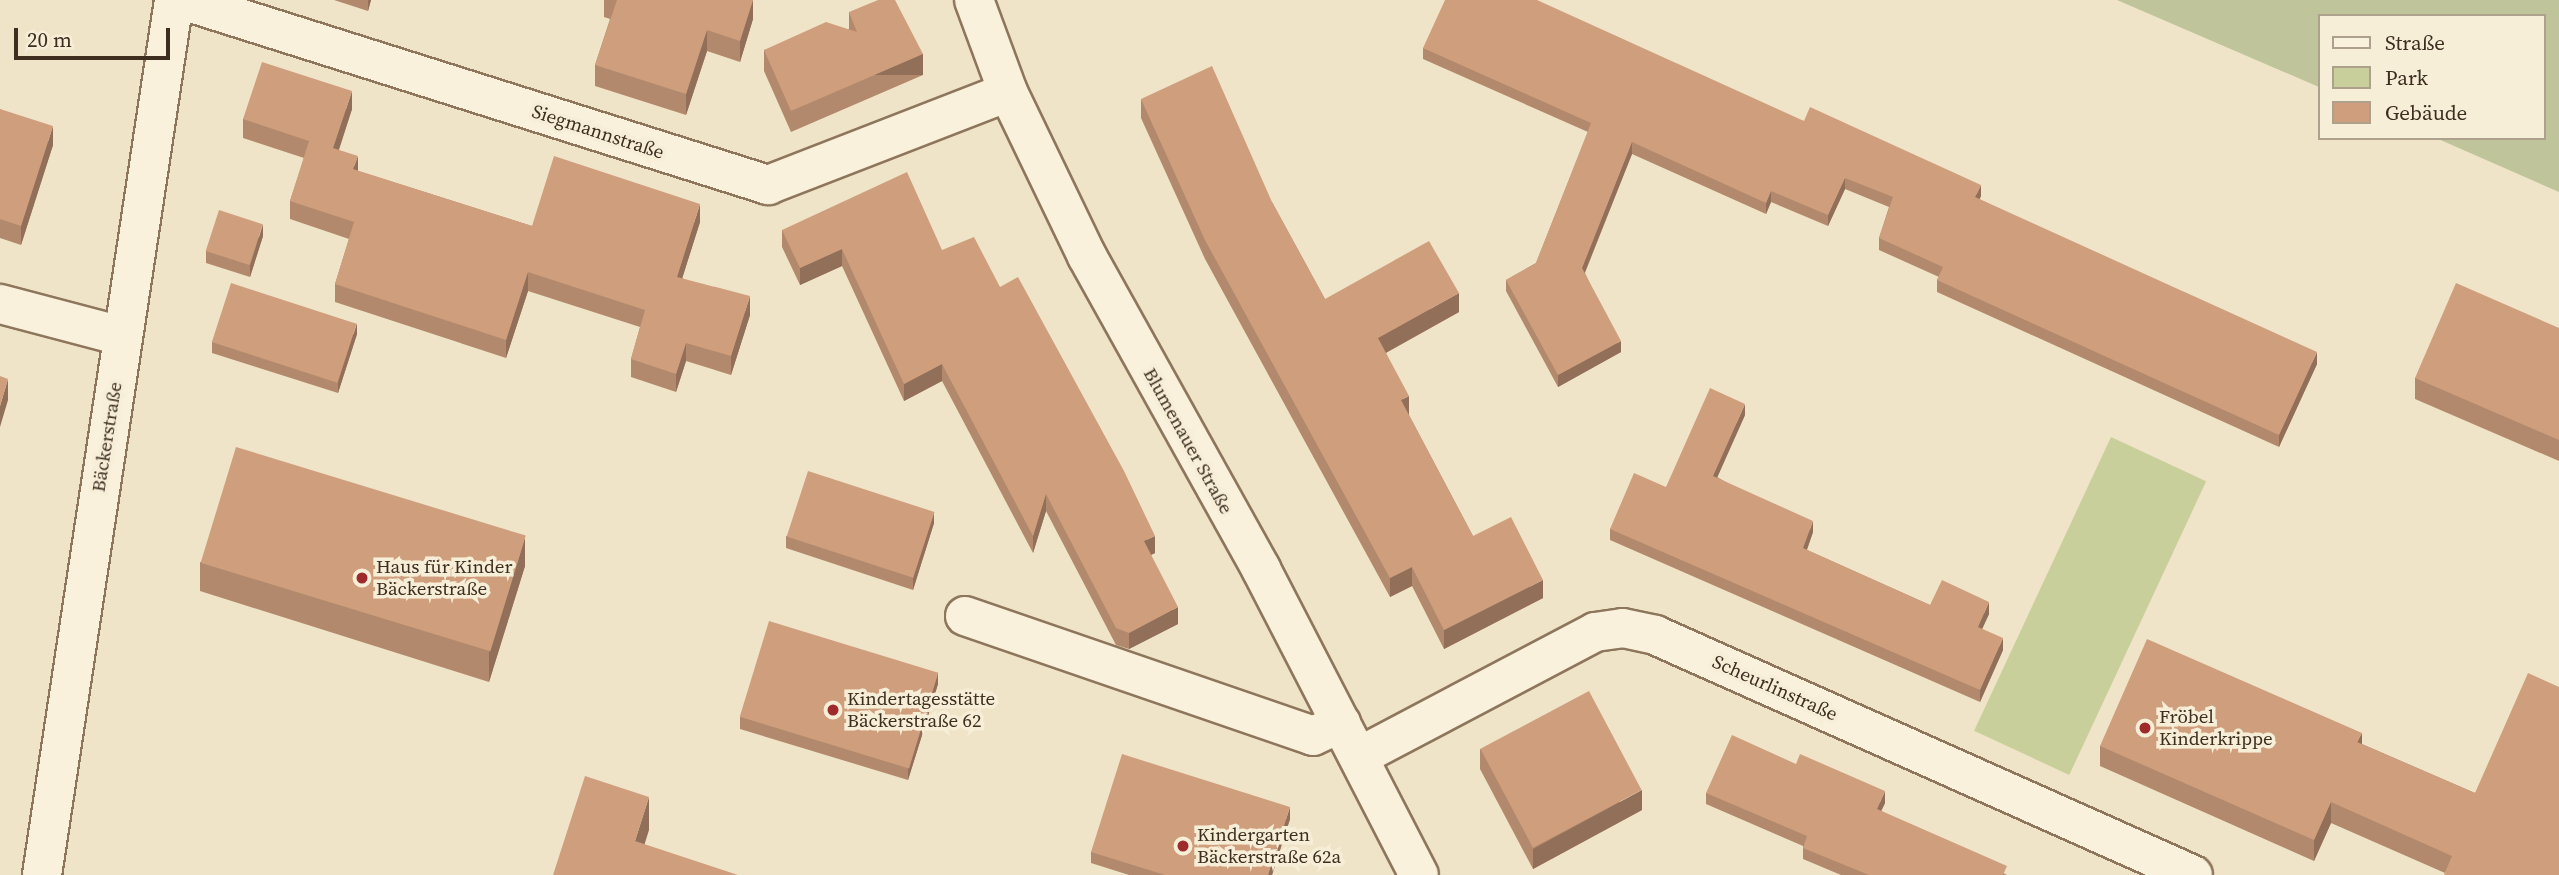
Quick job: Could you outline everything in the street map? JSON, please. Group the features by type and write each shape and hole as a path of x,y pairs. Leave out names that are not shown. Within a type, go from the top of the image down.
{"street":[{"name":"Bäckerstraße","path":"42,875 174,0"},
{"name":"Siegmannstraße","path":"182,0 768,185 1008,92"},
{"name":"Blumenauer Straße","path":"974,0 1008,92 1087,256 1360,756 1419,875"},
{"path":"0,303 122,336"},
{"path":"965,616 1313,736 1341,723"},
{"name":"Scheurlinstraße","path":"1360,756 1595,632 1623,628 1655,635 2193,875"}],"green space":[{"path":"2117,0 2559,0 2559,192 2441,140 2545,140 2545,14 2318,14 2318,87"},
{"path":"2111,437 2206,481 2069,775 1974,731"}],"building":[{"path":"617,0 753,0 740,41 707,30 686,94 595,65"},
{"path":"878,0 895,0 923,54 791,111 764,50 826,22 857,32 849,12"},
{"path":"1445,0 1537,0 1804,121 1810,107 1981,185 1975,197 2317,352 2279,435 1937,280 1943,267 1879,238 1893,197 1845,178 1828,215 1771,191 1766,203 1632,142 1582,268 1621,341 1558,375 1506,280 1536,263 1591,123 1423,48"},
{"path":"262,62 352,91 333,148 358,156 353,169 532,226 554,156 700,204 677,277 750,296 731,356 686,343 676,374 631,359 645,310 528,272 506,340 335,284 354,222 290,201 309,141 243,119"},
{"path":"1212,66 1272,202 1325,299 1429,241 1459,293 1378,338 1409,396 1401,400 1473,536 1511,517 1543,580 1444,630 1412,567 1390,578 1205,240 1141,99"},
{"path":"0,109 53,126 21,226 0,219"},
{"path":"907,172 942,250 974,237 1000,287 1018,277 1124,471 1155,536 1144,541 1178,607 1129,633 1116,628 1046,494 1033,536 942,364 904,384 842,249 800,268 782,230"},
{"path":"219,210 263,224 249,265 206,251"},
{"path":"231,283 357,324 337,383 212,342"},
{"path":"2456,283 2559,328 2559,440 2415,378"},
{"path":"0,376 8,379 0,406"},
{"path":"1710,388 1745,404 1713,476 1813,521 1803,548 1930,605 1942,580 1989,602 1978,627 2003,638 1980,690 1610,529 1634,473 1666,487"},
{"name":"Haus für Kinder Bäckerstraße","path":"236,447 526,536 490,651 201,563"},
{"path":"808,471 934,512 913,578 787,537"},
{"path":"769,621 938,673 909,768 740,717"},
{"path":"2147,639 2362,733 2357,742 2475,793 2528,673 2559,687 2559,875 2444,875 2452,856 2331,802 2314,840 2100,746"},
{"path":"1589,691 1642,790 1533,848 1480,749"},
{"path":"1732,735 1796,764 1800,754 1885,791 1877,809 2007,866 2003,875 1869,875 1803,848 1807,836 1706,793"},
{"path":"1122,754 1290,807 1268,875 1165,875 1091,852"},
{"path":"585,776 649,797 635,841 738,875 553,875"}],"place":[{"name":"Haus für Kinder Bäckerstraße","path":"362,578"},
{"name":"Kindertagesstätte Bäckerstraße 62","path":"833,710"},
{"name":"Fröbel Kinderkrippe","path":"2145,728"},
{"name":"Kindergarten Bäckerstraße 62a","path":"1183,846"}]}
